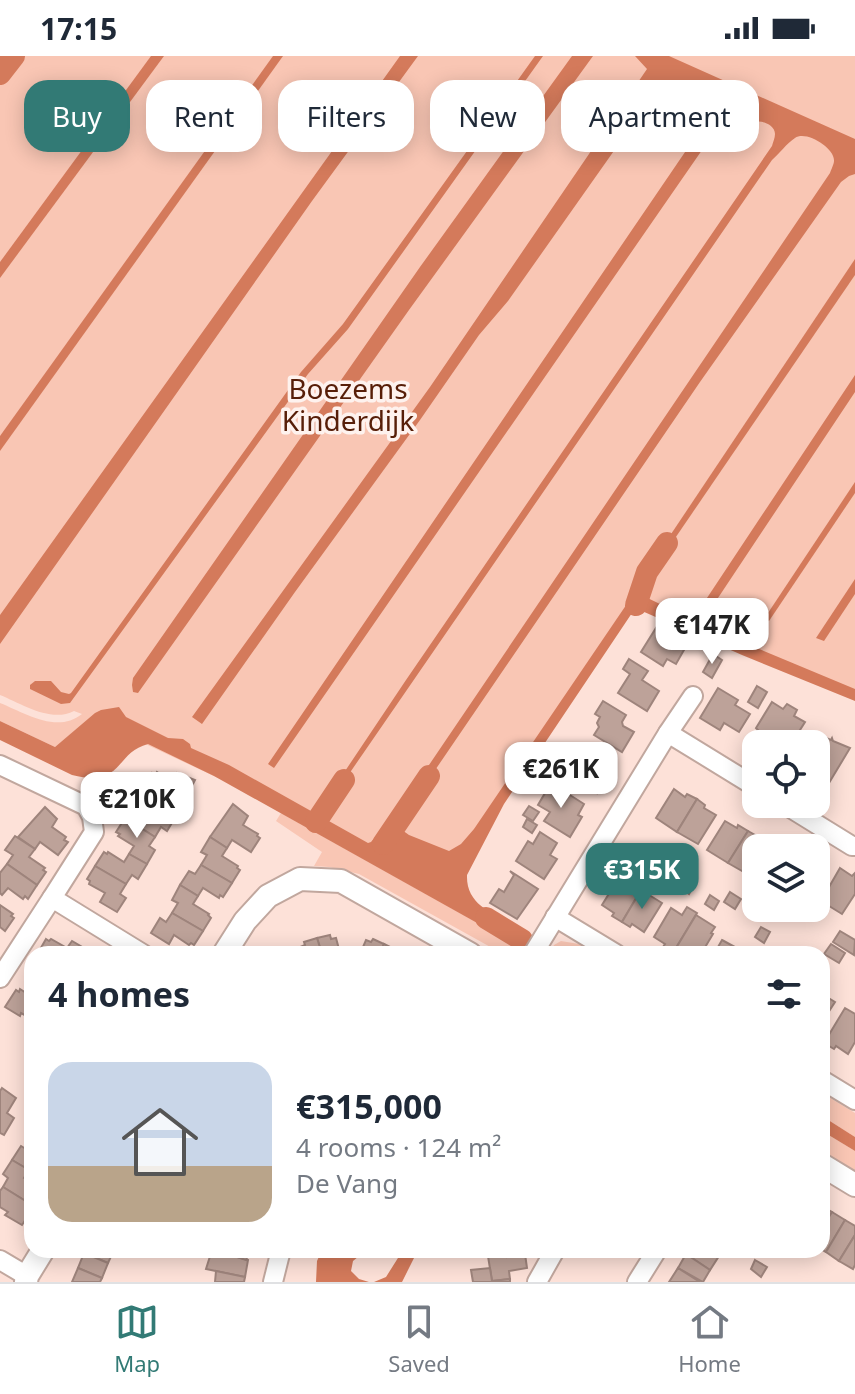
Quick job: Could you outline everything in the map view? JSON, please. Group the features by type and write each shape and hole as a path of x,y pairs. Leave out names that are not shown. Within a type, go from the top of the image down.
{"street":[{"path":"538,946 693,696"},
{"path":"668,733 742,778"},
{"path":"0,765 86,806 92,817 94,832 0,978"},
{"path":"807,818 855,846"},
{"path":"229,946 245,921 268,896 300,879 341,881 456,946"},
{"path":"52,898 130,946"},
{"path":"555,917 603,946"},
{"path":"830,1085 855,1100"},
{"path":"830,1170 855,1185"},
{"path":"0,1260 27,1279 39,1258"},
{"path":"273,1282 279,1258"},
{"path":"537,1282 550,1258"},
{"path":"637,1282 652,1258"}],"green space":[{"name":"Boezems Kinderdijk","path":"0,56 855,56 855,691 637,601 441,893 284,809 90,718 55,747 0,721 0,703 52,722 72,720 82,714 74,711 46,714 0,695"},
{"path":"281,813 503,937 513,933 524,939 520,946 489,946 359,874 314,866 322,852 276,821"},
{"path":"561,941 587,946 553,946"},
{"path":"830,1098 855,1113 855,1137 830,1121"},
{"path":"830,1136 855,1151 855,1175 830,1160"}],"shaded area":[{"path":"151,56 164,56 130,102 130,85"},
{"path":"273,56 283,56 262,85 262,80 256,80"},
{"path":"400,56 418,56 400,80 383,80"},
{"path":"535,56 543,56 526,80 518,80"},
{"path":"572,56 593,56 576,80 561,80 561,100 545,122 545,93"},
{"path":"635,56 669,56 723,80 639,80 647,69"},
{"path":"759,96 855,139 855,174 841,182 700,382 414,801 408,796 830,173 834,161 825,146 806,136 792,140 772,160 329,803 325,801 772,146 774,130 759,122"},
{"path":"81,152 93,152 0,278 0,262"},
{"path":"204,152 214,152 0,451 0,436"},
{"path":"331,152 348,152 0,644 0,615"},
{"path":"466,152 474,152 348,329 308,374 70,703 61,704 30,689 35,681 51,681 61,692 71,693 301,372 343,324"},
{"path":"503,152 523,152 138,693 133,692 133,678"},
{"path":"590,152 613,152 202,724 192,717 430,387"},
{"path":"685,152 701,152 274,768 268,764"},
{"path":"855,259 855,275 654,569 649,567"},
{"path":"855,375 855,392 710,610 708,624 711,629 855,689 855,701 642,611 632,613 504,804 467,875 475,900 512,925 514,929 510,936 504,938 214,776 148,744 129,754 110,773 89,778 72,775 0,740 0,721 55,747 95,713 119,707 126,717 168,738 183,739 191,748 229,765 368,843 397,818 402,830 409,835 449,851 461,844 474,829 635,592 685,616 690,616 703,604"},
{"path":"855,482 855,493 769,621 764,619"},
{"path":"855,579 855,594 824,641 816,638"},
{"path":"830,1121 855,1137 855,1151 830,1136"},
{"path":"318,1258 357,1258 351,1271 359,1279 369,1282 316,1282"},
{"path":"398,1258 414,1258 402,1282 374,1282 386,1277"}],"building":[{"path":"665,627 689,641 676,664 667,659 663,666 641,652 656,628 662,632"},
{"path":"713,654 722,660 712,678 703,672"},
{"path":"629,659 648,671 642,680 659,691 647,711 618,693 630,674 623,669"},
{"path":"757,686 767,692 758,708 748,702"},
{"path":"718,688 738,700 735,705 750,714 739,732 724,723 720,730 700,718"},
{"path":"603,701 626,715 623,726 634,732 622,752 594,735 600,717 595,714"},
{"path":"772,702 783,709 787,704 797,710 794,716 805,722 800,730 756,728"},
{"path":"830,740 850,748 830,781"},
{"path":"582,745 614,764 597,793 569,776 579,759 575,757"},
{"path":"157,772 172,782 177,773 195,780 176,816 158,806 163,798 144,786 152,773 155,775"},
{"path":"551,783 584,804 578,815 582,817 570,837 544,821 550,812 538,805"},
{"path":"674,789 685,797 687,794 697,799 677,832 656,818"},
{"path":"697,799 716,815 698,844 677,832"},
{"path":"133,804 154,814 158,806 176,816 167,831 161,827 155,837 125,818"},
{"path":"233,804 248,816 243,825 260,838 251,852 232,840 227,848 210,837"},
{"path":"529,806 539,812 533,821 523,815"},
{"path":"45,807 57,819 52,827 68,842 58,855 40,842 35,849 18,837"},
{"path":"125,818 155,837 149,846 155,850 147,864 129,854 134,846 116,832"},
{"path":"527,819 537,825 532,833 523,827"},
{"path":"725,821 748,831 742,834 742,841 728,863 707,850"},
{"path":"540,832 557,843 550,855 557,859 544,879 516,861 528,841 533,844"},
{"path":"15,836 35,849 29,857 45,868 43,870 46,872 37,885 7,864 13,855 5,850"},
{"path":"210,837 227,848 222,856 240,870 232,883 201,865 207,855 201,852"},
{"path":"742,841 742,871 728,863"},
{"path":"104,852 124,862 129,854 147,864 138,879 132,875 126,884 95,866"},
{"path":"684,854 695,861 685,876 674,869"},
{"path":"7,864 37,885 28,899 25,896 23,899 8,888 2,895 0,893 0,873"},
{"path":"201,865 232,883 223,897 220,895 219,898 203,888 198,896 180,885 189,871 195,874"},
{"path":"658,865 666,870 660,881 652,876"},
{"path":"95,866 126,884 120,894 126,898 117,912 100,902 105,893 89,884 87,879"},
{"path":"840,868 852,876 855,873 855,894 842,914 830,907 830,885"},
{"path":"510,871 538,889 517,919 490,903 499,889 504,892 514,875"},
{"path":"620,876 641,890 622,922 602,905"},
{"path":"685,879 694,885 689,894 680,888"},
{"path":"180,885 198,896 193,904 211,918 203,931 172,913 178,903 172,900"},
{"path":"641,890 662,903 644,932 622,922"},
{"path":"730,892 741,899 735,909 724,902"},
{"path":"710,895 719,901 714,910 705,904"},
{"path":"0,905 14,918 5,931 0,927"},
{"path":"687,907 697,913 677,946 664,946 654,937 671,908 682,915"},
{"path":"172,913 203,931 194,945 174,935 169,944 151,933 160,918 166,922"},
{"path":"696,915 715,927 706,946 677,946"},
{"path":"761,927 770,932 764,943 755,937"},
{"path":"840,931 855,940 854,955 833,942"},
{"path":"330,935 331,939 336,938 338,946 320,946 317,938"},
{"path":"317,938 320,946 302,946 304,942"},
{"path":"46,939 51,939 63,946 42,946"},
{"path":"373,939 384,944 363,946 366,940 371,942"},
{"path":"722,940 733,946 719,946"},
{"path":"831,944 845,953 839,963 830,958"},
{"path":"20,989 24,992 24,1015 21,1013 20,1016 5,1007 16,990 19,992"},
{"path":"845,1008 855,1014 855,1042 848,1054 836,1046 834,1049 830,1047 830,1033"},
{"path":"2,1088 16,1098 7,1113 14,1118 4,1135 0,1133"},
{"path":"21,1146 24,1148 24,1167 12,1160"},
{"path":"12,1160 24,1167 24,1200 3,1187 8,1178 3,1174"},
{"path":"3,1187 24,1200 22,1225 5,1215 8,1212 0,1207"},
{"path":"832,1212 845,1220 830,1245"},
{"path":"845,1220 855,1226 855,1235 839,1261 830,1255 830,1245"},
{"path":"855,1235 855,1265 853,1269 839,1261"},
{"path":"82,1258 96,1258 108,1263 102,1278 78,1268"},
{"path":"209,1258 248,1260 245,1277 206,1269"},
{"path":"488,1258 526,1258 527,1268 509,1271 510,1279 492,1281"},
{"path":"684,1258 692,1258 710,1270 703,1282 678,1268"},
{"path":"692,1258 718,1258 710,1270"},
{"path":"755,1260 767,1267 761,1277 751,1269"},
{"path":"78,1268 102,1278 100,1282 72,1282"},
{"path":"490,1268 492,1281 510,1279 510,1282 473,1282 471,1270"},
{"path":"678,1268 700,1282 669,1282"},
{"path":"216,1271 245,1277 244,1282 215,1282"}],"waterway":[{"path":"0,74 14,56"},
{"path":"636,605 647,572 667,543"},
{"path":"383,844 429,776"},
{"path":"316,822 344,780"},
{"path":"486,918 522,940"}]}
